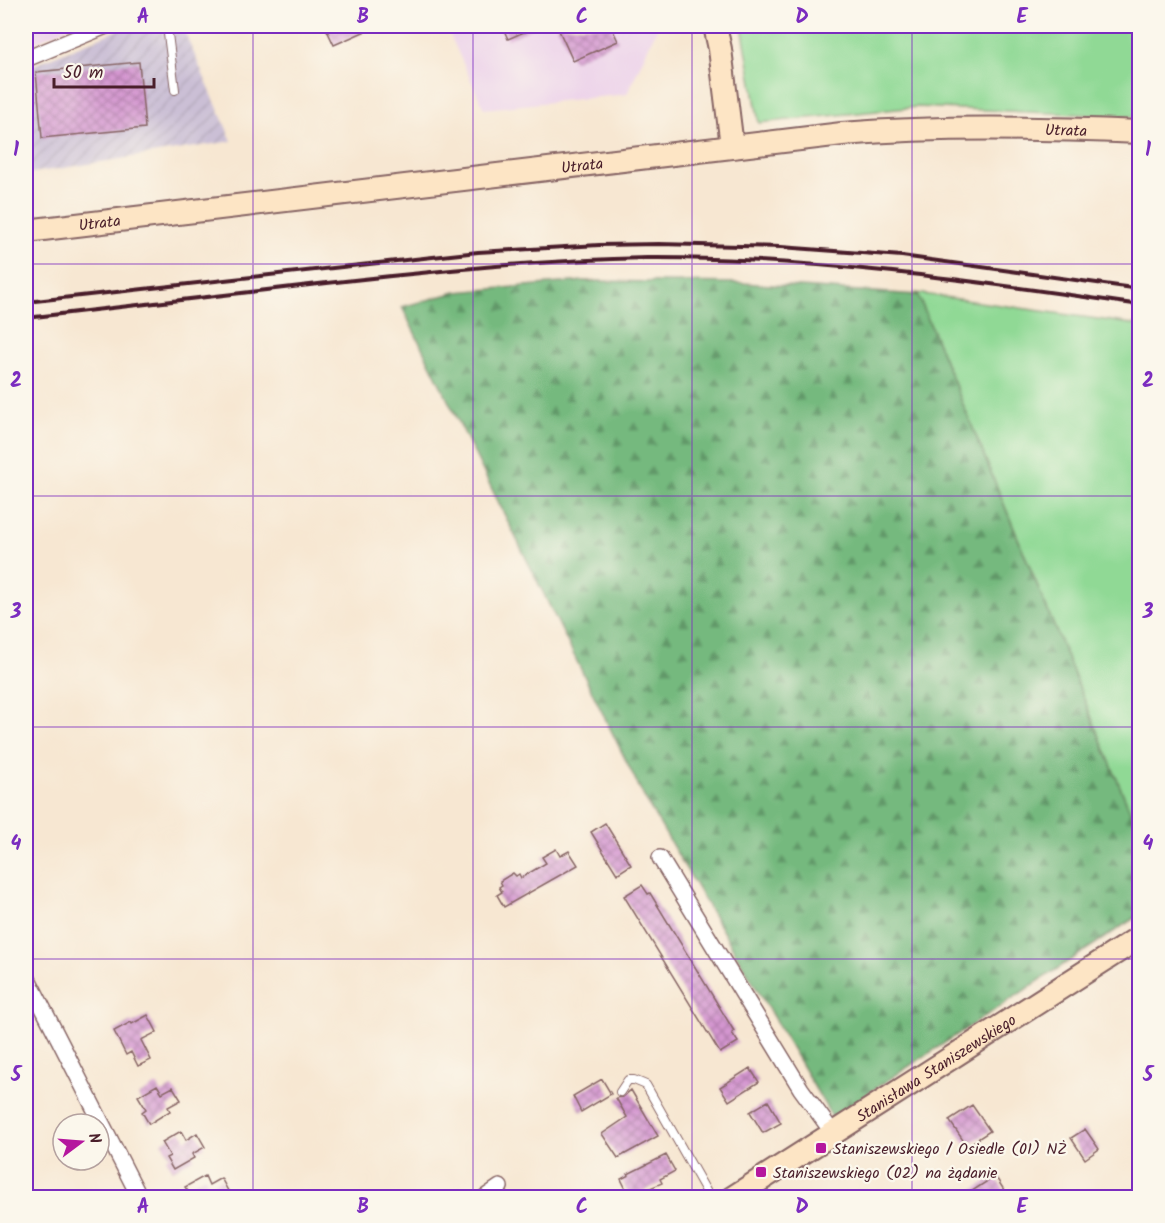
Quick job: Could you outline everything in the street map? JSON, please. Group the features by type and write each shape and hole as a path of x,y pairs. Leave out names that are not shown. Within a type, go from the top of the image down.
{"main road":[{"path":"715,26 732,146"},
{"name":"Utrata","path":"26,231 842,134 908,129 1025,127 1140,132"},
{"name":"Stanisława Staniszewskiego","path":"732,1197 1140,937"}],"street":[{"path":"26,59 106,26"},
{"path":"660,858 801,1089 833,1133"},
{"path":"26,975 140,1197"},
{"path":"484,1197 500,1187"}],"lane":[{"path":"167,26 175,90"},
{"path":"620,1092 628,1080 646,1085 710,1197"}],"shaded area":[{"path":"26,26 71,26 26,46"},
{"path":"128,26 182,26 232,141 26,174 26,68"},
{"path":"446,26 658,26 627,94 484,109"}],"green space":[{"path":"742,26 1139,26 1139,117 917,107 759,123"},
{"path":"584,281 743,283 918,295 1139,833 1139,915 832,1117 645,799 402,307 456,292"},
{"path":"916,293 1139,325 1139,833 918,295"}],"building":[{"path":"325,26 377,26 334,45"},
{"path":"502,26 538,26 508,39"},
{"path":"557,26 611,26 618,41 573,61"},
{"path":"139,62 145,128 42,138 36,72"},
{"path":"605,823 631,865 617,874 591,832"},
{"path":"556,849 560,856 569,851 578,865 504,907 497,895 502,892 499,887 502,885 500,881 513,873 516,876 519,874 521,878 546,863 542,857"},
{"path":"642,885 648,894 650,893 734,1031 732,1033 738,1042 720,1053 624,896"},
{"path":"148,1015 157,1032 141,1040 151,1060 138,1066 131,1052 126,1055 114,1031"},
{"path":"750,1068 759,1082 729,1101 720,1087"},
{"path":"602,1079 611,1094 581,1112 573,1096"},
{"path":"157,1085 162,1093 173,1087 181,1100 168,1107 170,1111 149,1124 142,1112 146,1109 138,1096"},
{"path":"631,1090 658,1136 618,1158 602,1134 627,1117 616,1098 623,1097"},
{"path":"768,1101 781,1123 763,1133 750,1112"},
{"path":"972,1105 990,1131 967,1146 949,1120"},
{"path":"1085,1129 1099,1149 1085,1159 1071,1138"},
{"path":"181,1131 186,1140 197,1133 205,1147 192,1154 194,1158 173,1170 166,1158 170,1156 162,1142"},
{"path":"666,1155 675,1171 660,1179 662,1183 630,1197 621,1179"},
{"path":"205,1176 209,1185 221,1178 228,1191 217,1197 198,1197 196,1193 191,1196 185,1187"},
{"path":"995,1176 1006,1193 999,1197 963,1197"}],"railway":[{"path":"26,302 478,252 659,244 781,247 902,256 1140,289"},
{"path":"26,318 447,270 647,258 833,266 956,279 1140,305"}],"place":[{"name":"Staniszewskiego / Osiedle (01) NŻ","path":"821,1148"},
{"name":"Staniszewskiego (02) na żądanie","path":"761,1172"}]}
